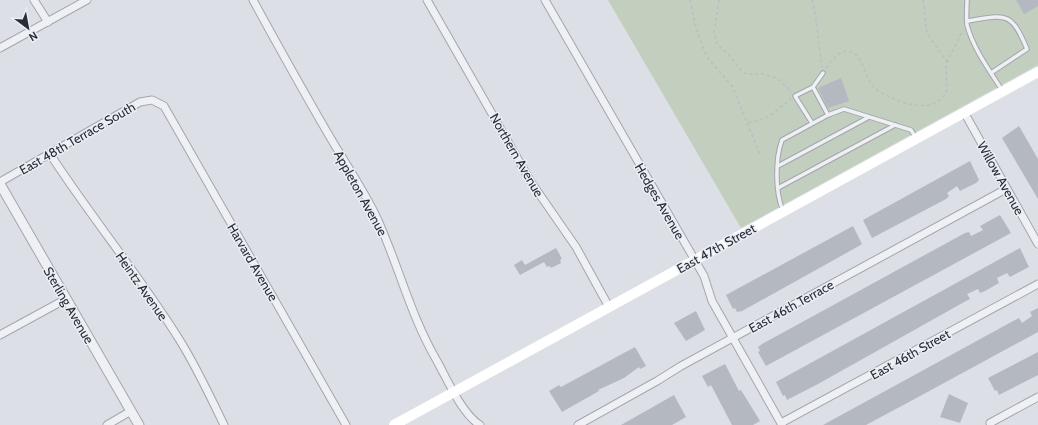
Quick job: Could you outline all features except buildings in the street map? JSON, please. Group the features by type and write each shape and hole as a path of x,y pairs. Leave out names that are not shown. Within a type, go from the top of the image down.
{"main road":[{"name":"East 47th Street","path":"394,425 1038,72"}],"street":[{"path":"34,0 48,22"},
{"path":"0,48 87,0"},
{"name":"Appleton Avenue","path":"253,0 375,214 388,243 415,317 434,355 455,392 476,422 480,425"},
{"name":"Northern Avenue","path":"427,0 531,182 576,247 609,307"},
{"name":"Hedges Avenue","path":"545,0 704,276 712,301 782,424"},
{"name":"East 48th Terrace South","path":"0,183 140,102 152,100 156,102"},
{"name":"Harvard Avenue","path":"156,102 164,106 346,425"},
{"name":"Willow Avenue","path":"964,112 1038,244"},
{"name":"Heintz Avenue","path":"50,154 82,203 139,278 178,338 197,369 224,425"},
{"name":"Sterling Avenue","path":"0,183 139,425"},
{"name":"East 46th Terrace","path":"578,425 733,338 1006,189"},
{"name":"East 46th Street","path":"782,424 1038,284"},
{"path":"0,335 66,299"},
{"path":"990,423 1038,397"},
{"path":"107,425 131,412"}],"lane":[{"path":"967,0 967,22 971,36 991,73 1003,91"},
{"path":"967,22 1002,16 1011,20 1021,36 1027,49 991,73"},
{"path":"812,123 795,96 813,87 823,73"},
{"path":"813,87 828,115"},
{"path":"783,212 778,198 778,150 782,140 812,123 844,109 910,130 916,139"},
{"path":"778,166 868,117"},
{"path":"778,188 895,125"}],"path":[{"path":"690,0 700,39 708,60 728,80 748,122 760,157"},
{"path":"719,0 714,32 717,44 730,56 742,72 747,74 763,74 777,78 782,81 795,96 770,116 757,121 748,122"},
{"path":"812,0 817,21 819,51 823,73"},
{"path":"923,0 927,33 947,62"},
{"path":"823,73 833,59 840,53 848,51 854,53 859,58 868,80 876,90 902,103 915,106 922,106 935,102 945,95 947,90 945,71 947,62 967,22"}],"green space":[{"path":"608,0 1038,0 1038,65 741,228"}]}
